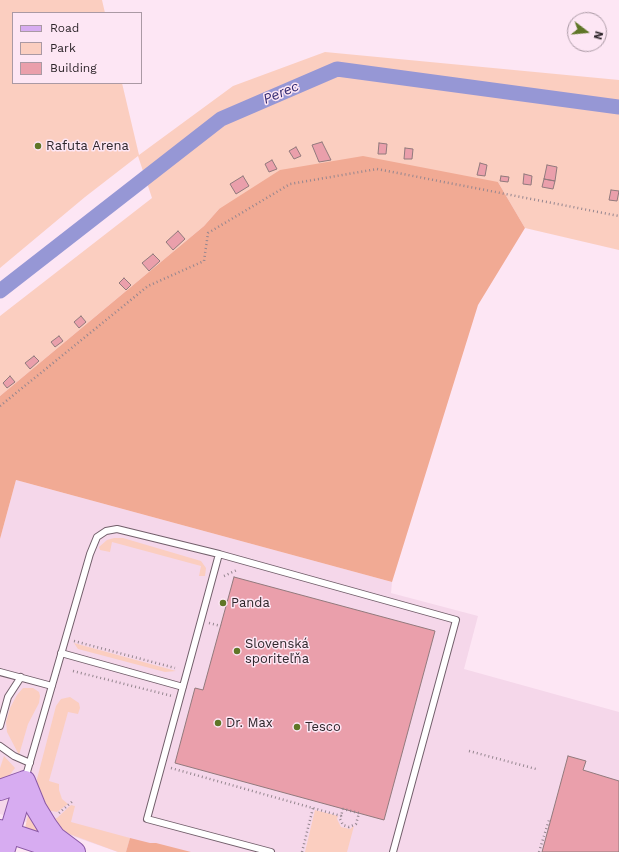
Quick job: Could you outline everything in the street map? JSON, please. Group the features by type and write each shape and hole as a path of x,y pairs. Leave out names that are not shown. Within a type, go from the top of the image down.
{"main road":[{"path":"0,790 27,772"},
{"path":"4,852 5,832 27,772"},
{"path":"27,772 36,808 54,837 75,852"},
{"path":"5,832 66,852"}],"lane":[{"path":"27,772 90,554 98,537 106,531 117,529 128,531 219,554 456,620 393,852"},
{"path":"219,554 147,819 272,852"},
{"path":"61,654 183,687"},
{"path":"0,672 52,686"},
{"path":"0,726 8,697 21,678"},
{"path":"0,746 14,756 27,772"}],"path":[{"path":"0,406 148,286 204,261 208,233 290,184 377,169 619,216"},
{"path":"222,582 224,575 236,570 243,572"},
{"path":"209,631 213,617"},
{"path":"66,639 175,668"},
{"path":"73,671 180,699"},
{"path":"468,751 536,769"},
{"path":"173,761 171,769 341,816"},
{"path":"57,815 74,800"},
{"path":"302,852 313,808"},
{"path":"343,809 359,814 356,824 349,827 343,825 340,819 341,816 343,809"},
{"path":"540,852 549,820"}],"shaded area":[{"path":"363,156 498,182 525,228 478,305 392,582 16,480 0,539 0,396 204,226 219,209 280,170"},
{"path":"16,480 392,582 391,593 478,616 464,669 619,712 619,852 118,852 0,814 0,539"},
{"path":"130,838 156,843 191,852 126,852"}],"green space":[{"path":"0,0 102,0 105,12 12,12 12,84 122,84 139,155 233,86 325,52 619,80 619,250 525,228 498,182 219,209 204,226 0,396 0,316 152,198 138,156 85,197 0,268"},
{"path":"123,538 201,561 206,568 205,576 199,576 201,566 112,542 110,552 100,550 99,547 107,540"},
{"path":"74,643 176,671 165,672 78,649"},
{"path":"23,688 33,688 39,692 40,696 39,703 28,724 19,755 7,732 6,722 10,708 17,695"},
{"path":"70,697 79,703 80,708 78,714 68,712 49,781 59,784 62,799 68,804 57,812 47,812 36,787 37,779 56,706 61,699"},
{"path":"4,756 15,768 9,776 0,782 0,768"},
{"path":"71,805 75,806 71,822 130,838 126,852 118,852 64,832 52,820 57,818"},
{"path":"315,810 338,816 337,819 341,827 350,829 354,826 347,852 305,852"},
{"path":"29,811 42,834 25,828"}],"building":[{"path":"322,142 331,160 319,162 312,145"},
{"path":"379,143 387,144 386,154 378,154"},
{"path":"296,147 301,156 294,159 289,151"},
{"path":"405,148 413,149 412,159 404,159"},
{"path":"272,160 277,169 269,172 265,164"},
{"path":"480,163 487,165 485,176 477,175"},
{"path":"547,165 557,167 555,181 544,179"},
{"path":"524,174 532,176 531,185 523,184"},
{"path":"243,176 249,186 236,194 230,184"},
{"path":"501,176 509,177 508,182 500,181"},
{"path":"544,179 555,181 553,189 542,187"},
{"path":"611,190 619,191 617,201 609,200"},
{"path":"178,231 185,239 173,250 166,242"},
{"path":"153,254 160,261 149,271 142,263"},
{"path":"124,278 131,285 126,290 119,283"},
{"path":"81,316 86,322 79,328 74,322"},
{"path":"59,336 63,341 55,347 51,342"},
{"path":"34,356 39,361 30,369 25,363"},
{"path":"10,376 15,382 7,388 3,383"},
{"name":"Tesco","path":"234,577 435,631 384,820 175,763 195,688 203,690"},
{"path":"568,756 586,761 583,770 619,781 619,852 542,852"}],"waterway":[{"name":"Perec","path":"0,291 221,119 337,69 619,107"}],"place":[{"name":"Rafuta Arena","path":"38,146"},
{"name":"Panda","path":"223,603"},
{"name":"Slovenská sporiteľňa","path":"237,651"},
{"name":"Dr. Max","path":"218,723"},
{"name":"Tesco","path":"297,727"}]}
